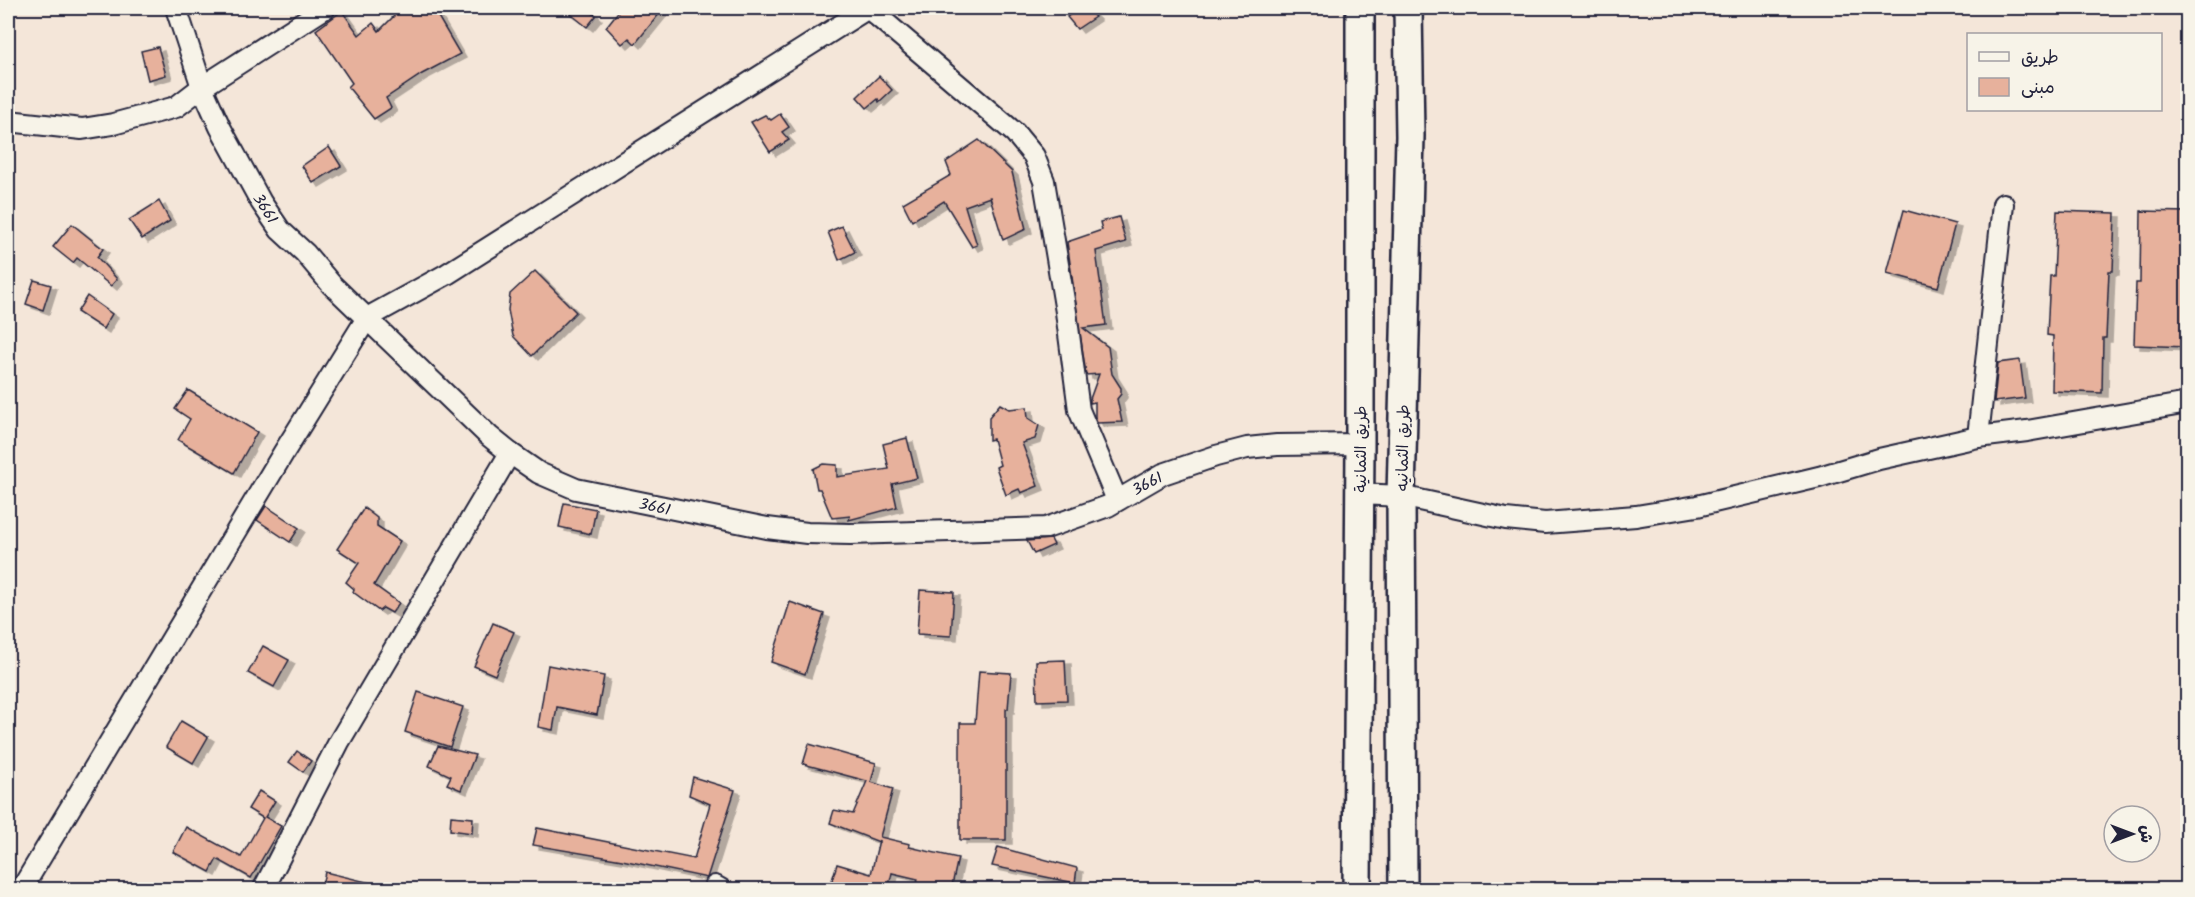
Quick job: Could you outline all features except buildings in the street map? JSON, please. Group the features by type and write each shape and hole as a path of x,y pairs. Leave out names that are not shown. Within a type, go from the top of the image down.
{"street":[{"name":"3661","path":"176,8 202,87 220,127 261,202 280,230 305,253 331,284 449,399 510,453 539,473 576,489 756,526 807,533 960,532 1046,528 1108,506 1163,474 1247,448 1360,444"},
{"path":"8,121 82,129 113,124 176,106 325,8"},
{"path":"21,890 284,452 368,318 447,274 868,8 1015,133 1034,156 1044,181 1066,312 1079,410 1117,500"},
{"name":"طريق الثمانية","path":"1357,890 1360,8"},
{"name":"طريق الثمانيه","path":"1403,890 1401,496 1410,136 1408,8"},
{"path":"1978,436 2003,204"},
{"path":"1360,494 1401,496 1506,519 1545,523 1636,516 1708,504 1978,436 2027,431 2187,403"},
{"path":"263,890 339,741 510,453"}]}
